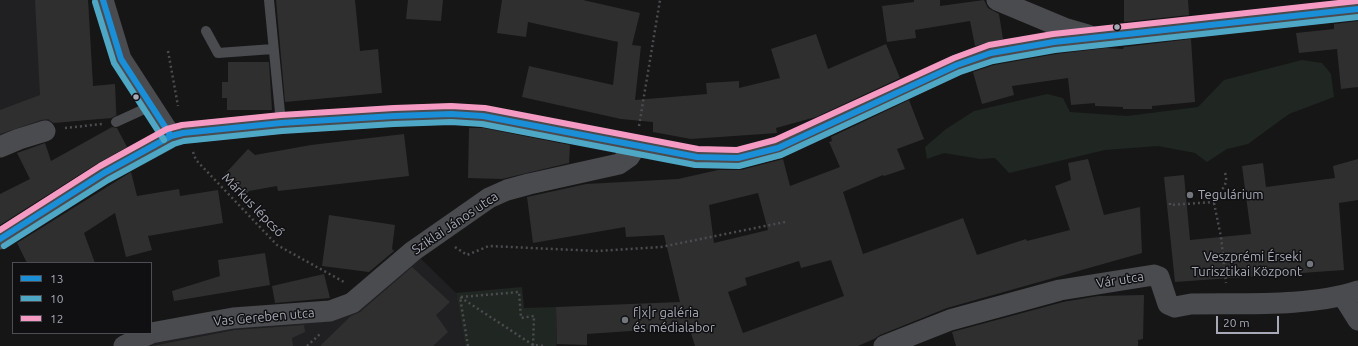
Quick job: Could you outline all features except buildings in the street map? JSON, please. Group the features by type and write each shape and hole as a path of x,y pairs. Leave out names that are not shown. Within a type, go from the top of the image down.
{"street":[{"path":"103,0 121,59 151,106 177,134"},
{"path":"997,0 1064,28 1096,37"},
{"path":"0,239 104,173 177,134 281,123 451,114 483,116 636,146 697,156 738,158 778,148 957,65 991,54 1054,42 1358,9"},
{"path":"0,147 45,131"},
{"name":"Sziklai János utca","path":"352,303 413,251 489,198 507,190 522,186 618,164 629,157 636,146"},
{"name":"Vár utca","path":"884,346 950,320 1060,290 1154,275 1159,277 1168,304 1175,307 1227,303 1310,301 1351,293 1358,320"},
{"name":"Vas Gereben utca","path":"152,333 232,318 330,311 352,303"},
{"name":"Vas Gereben utca","path":"124,346 149,334"}],"lane":[{"path":"269,0 281,123"},
{"path":"206,31 218,53 274,49"},
{"path":"116,122 151,106"}],"path":[{"path":"636,146 660,0"},
{"path":"168,51 177,134"},
{"path":"45,131 116,122"},
{"name":"Márkus lépcső","path":"196,160 277,245 343,281 352,303"},
{"path":"1226,172 1226,183 1223,190 1213,198 1221,237 1227,303"},
{"path":"1170,202 1170,204 1214,202"},
{"path":"489,246 597,251 661,247 785,222"},
{"path":"460,297 519,292 520,318 534,316 533,345"},
{"path":"460,297 533,345 542,346"},
{"path":"460,297 468,346"}],"shaded area":[{"path":"0,0 88,0 93,86 115,84 117,118 58,121 0,141"},
{"path":"1302,60 1322,63 1331,74 1334,97 1289,114 1248,144 1227,149 1207,162 1195,153 1158,146 1105,150 1009,173 995,158 980,159 944,153 927,159 925,147 946,129 974,111 1047,94 1063,98 1070,112 1127,116 1198,107 1224,80"},
{"path":"413,251 456,293 465,346 124,346 330,311"},
{"path":"522,287 524,308 556,307 556,346 465,346 456,293"}],"transit line":[{"name":"13","path":"103,0 121,59 171,136"},
{"name":"12","path":"0,230 100,166 167,129 182,125 281,115 451,106 485,108 698,149 737,150 775,140 954,58 989,45 1053,34 1357,1"},
{"name":"10","path":"95,2 114,63 164,140"},
{"name":"13","path":"0,239 104,173 171,136 183,133 281,123 451,114 483,116 697,157 738,158 778,148 957,65 991,53 1054,42 1358,9"},
{"name":"10","path":"4,246 108,180 174,144 184,141 282,131 451,122 482,124 695,165 739,166 781,155 960,72 993,61 1055,50 1358,17"}],"place":[{"name":"Tegulárium","path":"1190,195"},
{"name":"Veszprémi Érseki Turisztikai Központ","path":"1310,264"},
{"name":"f|x|r galéria és médialabor","path":"625,320"}]}
